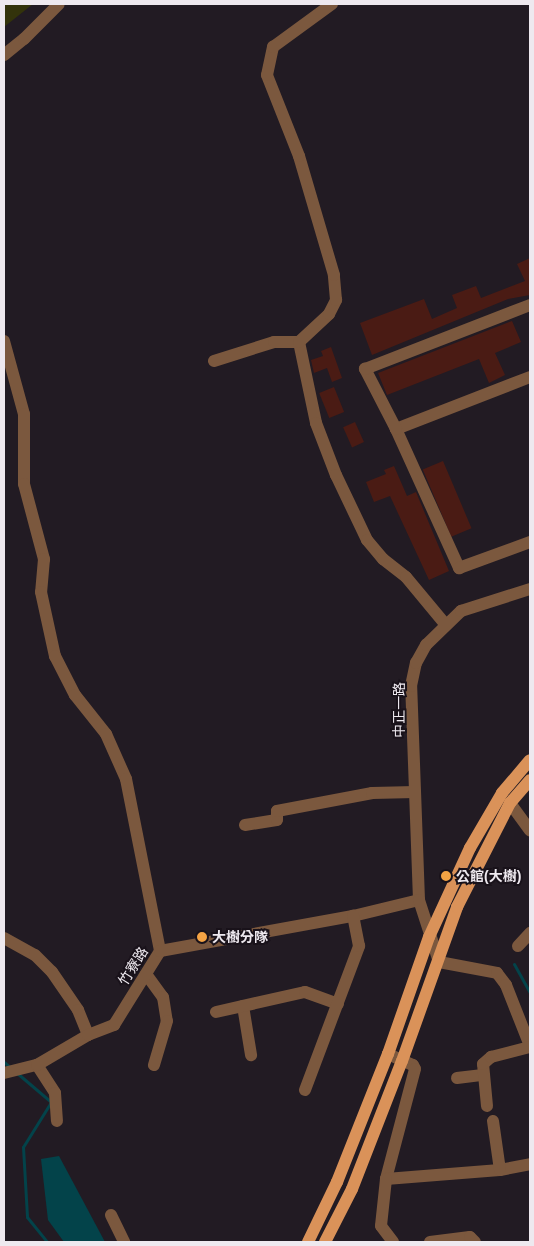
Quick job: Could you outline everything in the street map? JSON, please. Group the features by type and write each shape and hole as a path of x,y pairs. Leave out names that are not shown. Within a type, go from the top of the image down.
{"main road":[{"path":"308,1242 337,1182 388,1054 429,937 488,813 530,760"},
{"path":"325,1242 352,1188 439,962 457,907 510,803 530,782"}],"street":[{"path":"4,54 24,40 59,4"},
{"path":"214,361 274,342 299,342 329,314 336,290 298,156 267,75 268,61 273,47 280,40 332,4"},
{"path":"530,305 365,369 396,429 458,568 530,542"},
{"path":"4,341 24,414 24,484 44,558 41,592 55,656 75,695 106,734 126,779 160,951"},
{"path":"299,342 316,423 336,475 367,540 383,559 406,577 445,624"},
{"path":"396,429 530,377"},
{"name":"中正一路","path":"419,900 412,686 416,663 426,646 445,624 461,611 530,589"},
{"path":"245,825 277,820 277,812 372,793 415,792"},
{"path":"510,803 530,831"},
{"path":"419,900 429,937 439,962 497,973 506,985 530,1046 490,1057 483,1064 487,1106"},
{"name":"竹寮路","path":"5,1072 20,1066 37,1064 88,1035 114,1025 160,951 352,916 419,900"},
{"path":"305,1090 359,946 352,916"},
{"path":"518,946 530,933"},
{"path":"4,938 35,954 52,972 73,1002 88,1035"},
{"path":"146,974 163,997 167,1021 154,1065"},
{"path":"216,1012 305,992 338,1004"},
{"path":"243,1006 251,1055"},
{"path":"388,1054 415,1069 386,1179 381,1226 393,1242"},
{"path":"37,1064 55,1094 57,1122"},
{"path":"457,1078 483,1075"},
{"path":"493,1121 500,1170"},
{"path":"386,1179 500,1170 530,1164"},
{"path":"111,1215 124,1242"},
{"path":"430,1242 470,1237 475,1242"}],"shaded area":[{"path":"4,4 33,4 4,27"}],"water":[{"path":"59,1156 105,1242 64,1242 48,1220 41,1159"}],"building":[{"path":"530,258 530,295 508,299 372,355 360,323 424,299 432,319 457,308 452,295 476,286 481,298 525,281 517,264"},
{"path":"512,321 521,342 495,353 505,375 489,383 479,359 387,395 378,373"},
{"path":"331,347 342,378 332,382 327,368 314,373 311,360 323,356 321,351"},
{"path":"334,387 344,412 329,418 319,393"},
{"path":"355,422 364,442 352,447 343,427"},
{"path":"443,461 472,528 451,537 423,470"},
{"path":"394,466 407,496 416,492 449,571 429,580 390,496 374,502 366,482 386,474 384,470"}],"waterway":[{"path":"514,964 530,993"},
{"path":"4,1062 11,1068"},
{"path":"17,1073 51,1102 23,1147 27,1217 47,1242"}],"place":[{"name":"公館(大樹)","path":"446,876"},
{"name":"大樹分隊","path":"202,937"}]}
